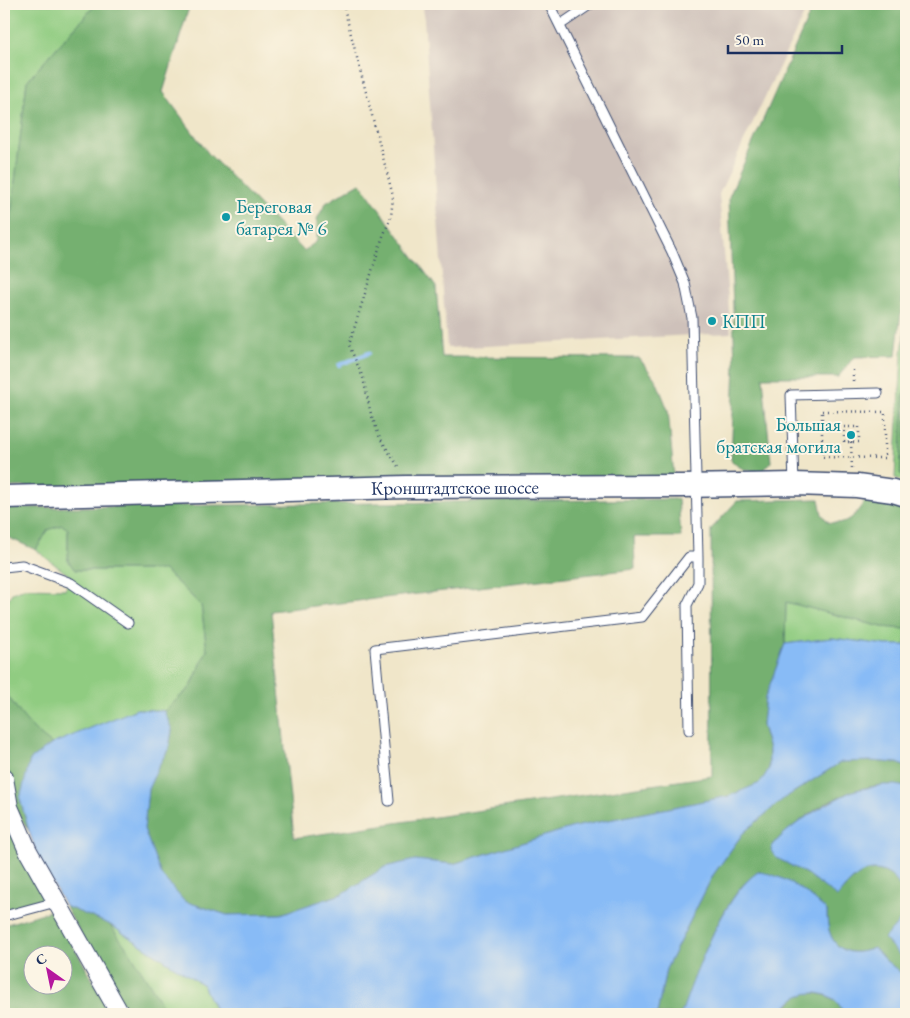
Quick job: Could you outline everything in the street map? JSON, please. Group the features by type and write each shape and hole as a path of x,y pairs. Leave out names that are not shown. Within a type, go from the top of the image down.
{"street":[{"name":"Кронштадтское шоссе","path":"4,497 406,487 794,484 857,486 893,491 906,495"},
{"path":"4,778 9,807 28,851 120,1014"}],"lane":[{"path":"549,4 668,244 685,283 692,318 698,583 687,606 689,730"},
{"path":"560,25 592,4"},
{"path":"794,484 791,394 878,393"},
{"path":"388,801 375,650 642,617 689,557 698,557"},
{"path":"4,567 22,565 72,583 128,623"},
{"path":"4,916 56,902"}],"path":[{"path":"343,4 393,196 391,217 382,239 349,345 363,378 371,414 380,438 402,472"},
{"path":"822,411 885,412 885,458 852,458 822,457 822,411"},
{"path":"844,427 859,427 859,442 851,442 844,442 844,427"},
{"path":"851,442 852,458"}],"shaded area":[{"path":"423,4 807,4 808,6 719,194 731,333 447,348"}],"green space":[{"path":"4,4 96,4 27,81 4,274"},
{"path":"96,4 190,4 163,92 208,153 304,251 317,241 317,219 326,203 360,183 436,287 442,357 639,358 656,380 668,410 674,477 4,487 4,274 27,81"},
{"path":"814,4 906,4 906,266 896,356 854,357 838,377 763,377 771,462 763,471 749,471 731,460 735,364 729,197"},
{"path":"906,319 906,481 895,478 902,354"},
{"path":"906,388 906,475 900,474 903,395"},
{"path":"678,499 681,537 634,537 635,569 271,611 294,838 712,776 711,529 737,501 819,499 822,514 828,522 835,523 841,523 850,519 865,501 906,508 906,629 882,627 786,602 785,644 765,698 762,725 769,750 769,769 761,783 729,796 574,827 453,864 415,860 385,867 342,894 281,914 227,915 183,901 161,875 144,829 148,789 169,748 172,730 164,711 191,687 207,650 201,605 164,570 75,570 68,561 68,529 62,525 48,530 36,550 7,537 4,533 4,510 6,508"},
{"path":"62,525 68,528 68,561 75,570 164,570 201,605 207,650 191,687 164,711 137,709 52,744 38,734 24,719 6,693 6,603 12,593 25,588 65,589 71,577 36,550 48,530"},
{"path":"786,602 882,627 906,629 906,645 886,645 832,638 785,644"},
{"path":"6,693 26,721 52,744 30,760 29,831 13,806 6,766"},
{"path":"872,761 898,763 906,767 906,787 888,785 870,787 834,799 801,820 773,844 777,858 807,874 837,896 854,878 867,871 876,870 884,872 897,882 904,897 903,913 898,923 885,938 906,961 906,977 885,960 874,948 853,952 838,946 830,932 827,922 827,911 795,886 777,877 758,872 740,888 713,932 681,1014 657,1014 666,969 713,875 743,833 783,799 841,762"},
{"path":"4,800 47,898 4,910"},
{"path":"65,906 109,924 130,952 168,1014 126,1014"},
{"path":"53,910 112,1014 4,1014 4,925"},
{"path":"109,924 203,985 217,1014 168,1014"},
{"path":"807,993 829,997 838,1004 843,1014 781,1014 796,997"}],"water":[{"path":"832,638 886,645 906,645 906,767 898,763 872,761 841,762 783,799 743,833 713,875 666,969 657,1014 217,1014 203,985 109,924 65,906 37,854 20,799 30,760 52,744 137,709 164,711 172,730 169,748 148,789 144,829 161,875 184,901 227,915 281,914 342,894 385,867 415,860 453,864 574,827 729,796 760,783 769,769 769,749 762,725 765,698 785,644"},
{"path":"883,785 906,787 906,961 884,938 900,920 904,905 901,889 891,876 876,870 867,871 858,875 837,897 807,874 777,858 771,849 776,841 785,833 823,807 856,790"},
{"path":"758,872 777,877 796,886 827,911 827,922 830,932 838,946 853,952 874,948 885,960 906,977 906,1012 904,1014 843,1014 841,1007 831,997 811,993 795,998 781,1014 681,1014 702,958 722,917 733,898 745,883"}],"waterway":[{"path":"339,365 369,353"}],"place":[{"name":"Береговая батарея № 6","path":"226,217"},
{"name":"КПП","path":"712,321"},
{"name":"Большая братская могила","path":"851,435"}]}
